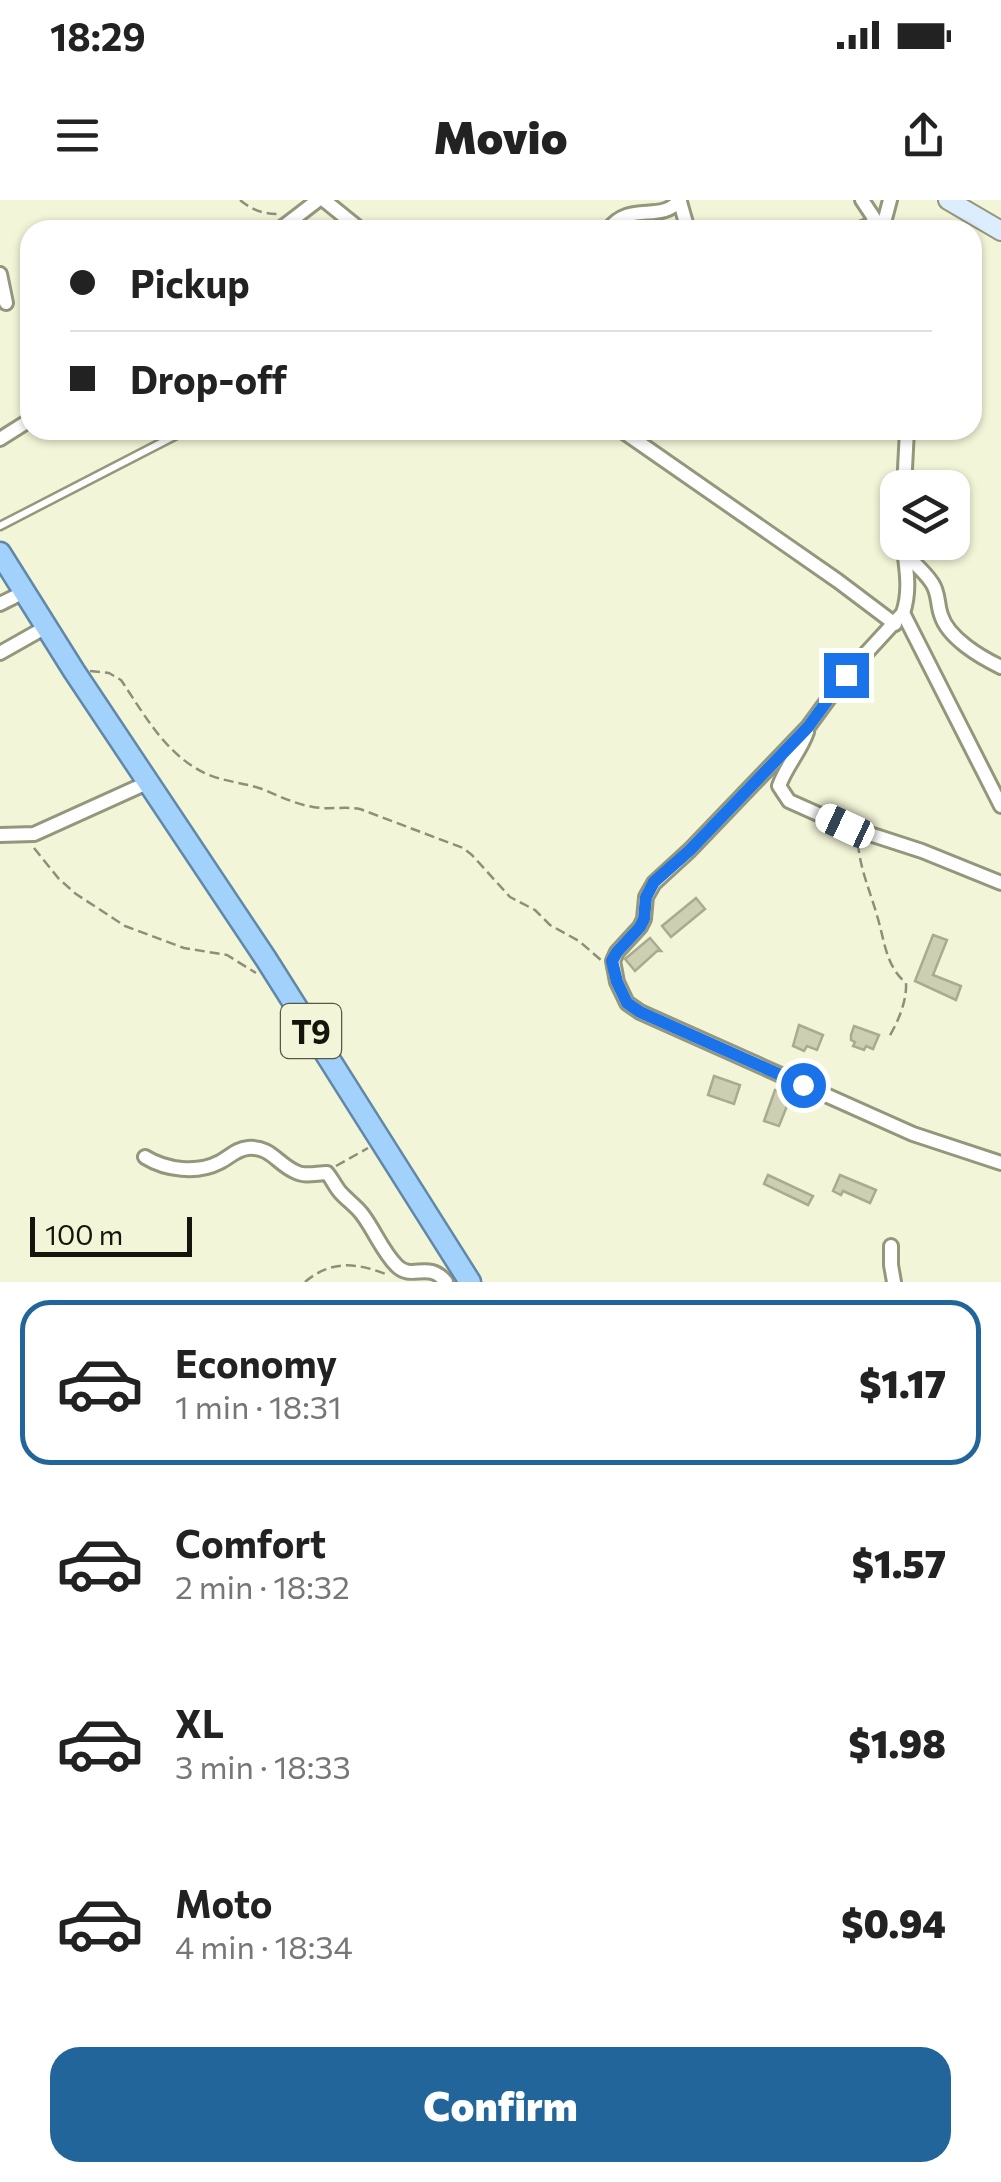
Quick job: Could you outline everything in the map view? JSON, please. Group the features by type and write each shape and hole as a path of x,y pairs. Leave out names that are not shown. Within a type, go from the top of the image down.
{"highway":[{"name":"T9","path":"0,553 274,972 470,1282"}],"main road":[{"path":"964,203 1001,232"}],"street":[{"path":"292,220 321,200 348,220"},
{"path":"615,220 624,214 674,208 680,201"},
{"path":"0,274 6,303"},
{"path":"636,440 838,581 899,618 1001,806"},
{"path":"905,470 906,440"},
{"path":"906,560 907,602 899,618 846,675 808,727 654,882 646,897 644,919 614,956 614,970 627,1003 640,1012 913,1134 1001,1163"},
{"path":"914,560 937,592 941,618 952,633 1001,667"},
{"path":"0,604 24,592"},
{"path":"0,654 46,627"},
{"path":"808,727 778,786 788,800 858,831 922,851 1001,883"},
{"path":"0,835 34,834 149,782"},
{"path":"145,1156 172,1168 200,1168 220,1162 236,1151 254,1148 270,1152 295,1172 327,1173 363,1215 396,1265 403,1271 432,1271 446,1282"},
{"path":"891,1246 894,1282"}],"lane":[{"path":"0,526 167,440"}],"path":[{"path":"240,200 266,214 299,214"},
{"path":"74,671 96,670 120,680 169,749 210,775 308,806 360,809 463,848 510,897 535,910 614,970"},
{"path":"858,831 859,860 883,945 896,975 906,984 890,1037"},
{"path":"24,834 58,878 115,920 184,948 227,956 256,972"},
{"path":"327,1173 380,1138"},
{"path":"306,1282 325,1269 344,1264 386,1275 409,1272"}],"building":[{"path":"696,898 705,909 671,937 662,926"},
{"path":"933,935 947,940 933,975 961,986 956,1000 915,981"},
{"path":"650,938 661,951 635,971 625,959"},
{"path":"799,1025 823,1035 817,1050 807,1046 804,1051 793,1046"},
{"path":"854,1026 879,1035 873,1049 853,1046"},
{"path":"714,1076 740,1085 734,1104 708,1095"},
{"path":"775,1090 791,1096 779,1126 764,1121"},
{"path":"768,1175 813,1196 808,1205 764,1184"},
{"path":"840,1175 876,1190 870,1203 843,1191 841,1195 833,1191"}],"route":[{"path":"803,1085 640,1012 627,1003 612,961 640,927 646,897 654,882 808,727 846,675"}]}
